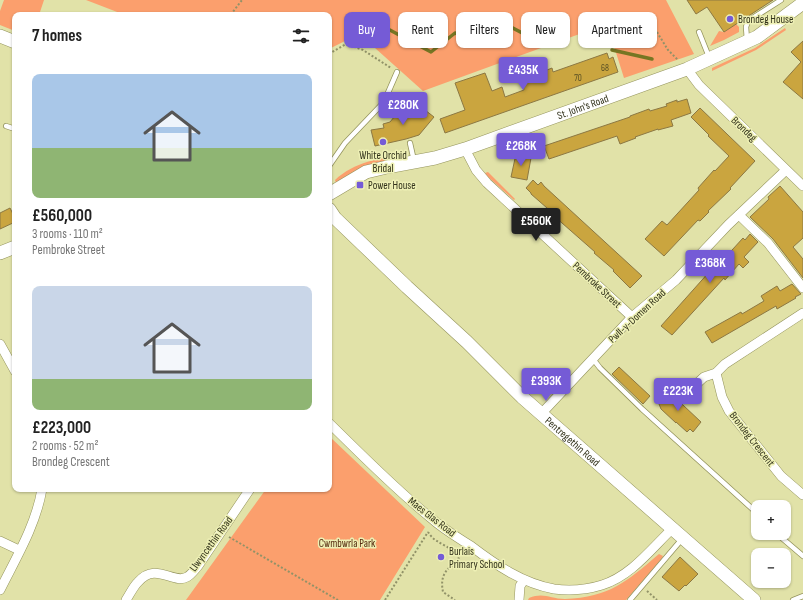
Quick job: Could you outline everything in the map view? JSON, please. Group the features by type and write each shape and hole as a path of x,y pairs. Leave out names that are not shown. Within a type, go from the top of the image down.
{"street":[{"name":"St. John's Road","path":"332,192 366,172 435,158 465,149 687,69 757,37 803,3"},
{"path":"0,36 12,41"},
{"name":"Brondeg","path":"687,69 699,85 803,186"},
{"name":"Pembroke Street","path":"465,149 476,170 487,183 632,317"},
{"name":"Pwll-y-Domen Road","path":"541,414 632,317 676,280 739,215 786,170"},
{"name":"Pentregethin Road","path":"332,214 407,287 467,342 522,397 754,600"},
{"path":"739,215 768,243 803,288"},
{"path":"0,253 12,248"},
{"path":"690,390 704,377 716,373 725,364 803,313"},
{"path":"0,344 12,366"},
{"name":"Brondeg Crescent","path":"716,373 722,397 729,411 781,476 803,495"},
{"name":"Maes Glas Road","path":"332,426 388,481 432,519 502,569 524,580 552,588 570,591 602,585 617,579 630,570 672,529"},
{"path":"0,590 32,525 40,503 42,492"},
{"name":"Llwyncethin Road","path":"126,600 138,581 147,574 160,572 177,578 188,576 198,566 248,492"},
{"path":"0,541 19,550"},
{"path":"519,600 520,586 524,580"}],"lane":[{"path":"747,42 746,27 748,21 780,0"},
{"path":"699,32 710,59"},
{"path":"332,162 345,143 384,102 397,72"},
{"path":"6,126 12,128"},
{"path":"410,143 414,162"},
{"path":"593,359 600,368 642,409 751,508"},
{"path":"630,600 683,538"},
{"path":"784,540 803,556"},
{"path":"793,600 803,596"}],"path":[{"path":"233,12 242,0"},
{"path":"657,32 668,50 687,69"},
{"path":"332,52 346,44 363,50 397,72"},
{"path":"385,600 428,532 432,519"},
{"path":"221,532 338,600"},
{"path":"428,532 437,541 456,553 459,557 459,562 451,566 442,579 444,592 455,600"},
{"path":"641,586 657,600"}],"green space":[{"path":"4,0 44,0 40,12 12,12 12,30 0,25 0,11"},
{"path":"86,0 666,0 694,54 624,78 615,48 657,48 657,12 578,12 578,35 570,37 570,12 521,12 521,48 541,48 423,91 375,48 390,48 390,12 344,12 344,42 332,48 332,12 117,12"},
{"path":"736,24 739,27 739,32 710,46 719,31 724,32"},
{"path":"785,28 786,30 756,50 712,71 712,68 755,48"},
{"path":"405,154 401,158 384,161 351,173 336,183 335,180 342,174 359,165 377,159"},
{"path":"488,172 515,199 514,200 487,176 485,173"},
{"name":"Cwmbwrla Park","path":"332,439 425,527 380,600 186,600 264,492 332,492"},
{"path":"659,554 663,556 661,560 626,600 528,600 534,596 560,599 581,598 606,591 627,580"}],"building":[{"name":"Brondeg House","path":"687,0 773,0 724,32 707,7 696,14"},
{"path":"803,41 803,99 783,82 801,62 791,52"},
{"path":"607,53 609,59 613,57 618,72 445,133 440,119 465,110 455,83 485,73 492,91 502,87 505,97 524,90 522,80 552,68 553,72"},
{"path":"687,99 691,113 671,120 673,126 658,129 620,144 617,136 549,159 544,146 630,117 649,109 650,111 667,106 666,104 677,100 677,102"},
{"path":"414,104 434,117 419,135 375,146 371,130 384,128 383,124 390,122 404,105 410,110"},
{"path":"700,108 755,161 730,188 731,189 708,211 709,212 700,221 698,220 664,256 645,239 662,221 667,225 699,190 698,188 714,170 715,171 729,156 691,117"},
{"path":"516,154 531,158 527,180 511,177"},
{"path":"533,180 538,185 541,182 642,276 630,288 613,271 614,270 531,194 526,188"},
{"path":"780,186 803,212 803,238 793,247 803,259 803,278 773,239 750,217"},
{"path":"10,208 12,212 12,223 0,229 0,213"},
{"path":"750,234 758,242 744,257 749,262 743,268 739,264 725,280 724,278 672,335 661,326 710,271 712,272 743,238 745,240"},
{"path":"792,284 801,294 795,297 796,298 777,309 776,306 712,343 705,332 741,312 742,314 764,301 761,296 777,286 780,291"},
{"path":"619,367 650,396 643,404 612,374"},
{"path":"666,389 701,422 693,432 690,429 687,432 676,423 661,409 655,400"},
{"path":"680,557 698,574 679,591 662,577"}],"waterway":[{"path":"390,30 431,52 455,33 464,36 492,17 521,32"},
{"path":"612,50 652,59"}],"place":[{"name":"Brondeg House","path":"730,19"},
{"name":"White Orchid Bridal","path":"383,142"},
{"name":"Power House","path":"360,185"},
{"name":"Burlais Primary School","path":"441,557"}]}
